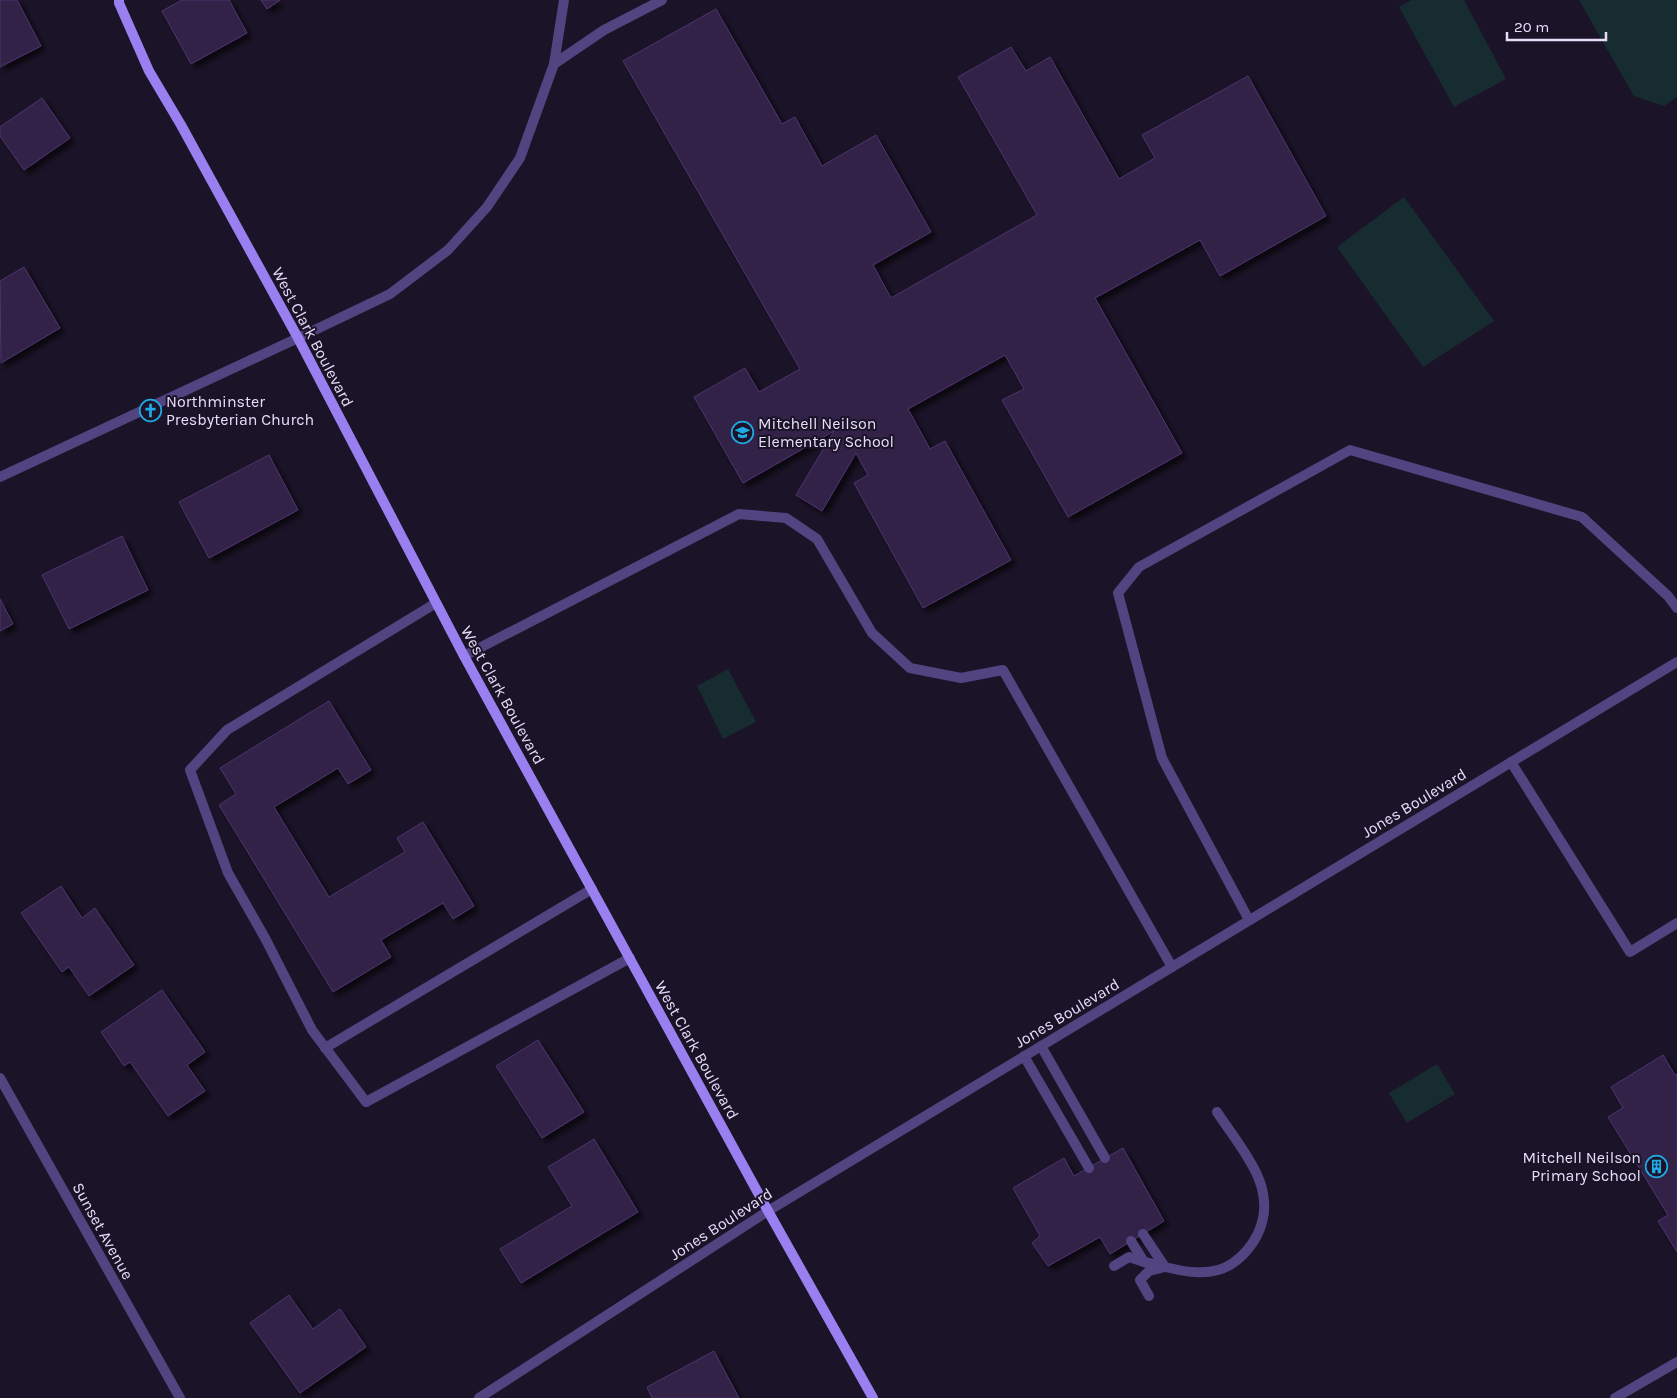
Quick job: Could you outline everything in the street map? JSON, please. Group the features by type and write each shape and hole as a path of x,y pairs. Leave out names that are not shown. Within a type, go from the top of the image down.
{"street":[{"name":"West Clark Boulevard","path":"120,0 119,3 149,71 182,125 298,338 464,656 768,1211 873,1398"},
{"path":"0,477 390,294 448,250 487,206 520,158 554,64 564,0"},
{"path":"554,64 604,30 662,0"},
{"path":"1249,920 1162,758 1118,593 1139,567 1350,450 1582,517 1668,596 1677,608"},
{"path":"464,656 739,514 786,518 817,539 872,633 910,668 961,678 1003,670 1172,967"},
{"path":"436,603 227,730 190,770 228,873 312,1030 366,1102 630,958"},
{"name":"Jones Boulevard","path":"479,1398 768,1211 1677,662"},
{"path":"1511,762 1630,952 1677,924"},
{"path":"325,1048 592,889"},
{"path":"1041,1046 1105,1158"},
{"path":"1024,1056 1089,1168"},
{"name":"Sunset Avenue","path":"0,1078 180,1398"},
{"path":"1114,1266 1129,1257 1192,1273 1218,1270 1239,1259 1255,1239 1264,1218 1264,1196 1258,1176 1217,1112"},
{"path":"1143,1234 1165,1267"},
{"path":"1131,1241 1144,1262"},
{"path":"1149,1296 1140,1280 1149,1271 1165,1267"},
{"path":"1615,1398 1677,1362"}],"green space":[{"path":"1412,0 1464,0 1506,79 1454,107 1399,7"},
{"path":"1579,0 1677,0 1677,97 1664,106 1634,96"},
{"path":"1404,197 1494,321 1423,367 1337,247"},
{"path":"728,669 756,722 723,739 697,686"},
{"path":"1437,1064 1455,1094 1407,1123 1389,1093"}],"building":[{"path":"0,0 17,0 41,46 0,67"},
{"path":"182,0 229,0 247,33 191,64 162,11"},
{"path":"261,0 280,0 267,9"},
{"name":"Mitchell Neilson Elementary School","path":"716,9 782,124 795,117 822,166 876,135 931,232 873,265 891,298 1037,215 958,77 1011,47 1026,71 1050,57 1119,179 1155,158 1142,135 1248,76 1326,216 1220,276 1200,240 1095,298 1182,453 1068,517 1002,400 1024,389 1005,355 908,409 930,449 945,441 1011,560 923,608 854,483 868,475 856,453 822,511 796,495 834,431 743,483 694,397 745,368 759,392 800,369 623,61"},
{"path":"42,98 70,138 24,170 0,136 0,127"},
{"path":"24,267 60,328 1,363 0,281"},
{"path":"269,455 298,510 209,558 179,502"},
{"path":"122,536 148,590 69,629 42,575"},
{"path":"0,599 13,624 0,631"},
{"path":"329,701 371,770 348,784 338,768 274,807 329,897 405,852 397,838 423,822 474,906 453,919 443,903 381,940 391,957 333,992 219,805 236,794 220,768"},
{"path":"61,886 82,918 95,908 134,965 89,996 69,967 62,972 21,913"},
{"path":"162,990 205,1052 187,1065 205,1091 168,1116 130,1062 124,1066 101,1032"},
{"path":"538,1040 584,1112 542,1138 496,1066"},
{"name":"Mitchell Neilson Primary School","path":"1663,1055 1675,1075 1677,1074 1677,1252 1658,1221 1668,1215 1608,1117 1623,1108 1611,1087"},
{"path":"594,1139 638,1212 521,1283 500,1249 572,1206 548,1167"},
{"path":"1123,1148 1164,1221 1110,1254 1100,1237 1048,1266 1032,1243 1040,1236 1013,1188 1064,1158 1074,1176"},
{"path":"289,1295 313,1329 340,1309 366,1347 300,1393 250,1323"},
{"path":"714,1351 739,1398 652,1398 647,1387"}],"place":[{"name":"Northminster Presbyterian Church","path":"150,410"},
{"name":"Mitchell Neilson Elementary School","path":"742,432"},
{"name":"Mitchell Neilson Primary School","path":"1657,1166"}]}
